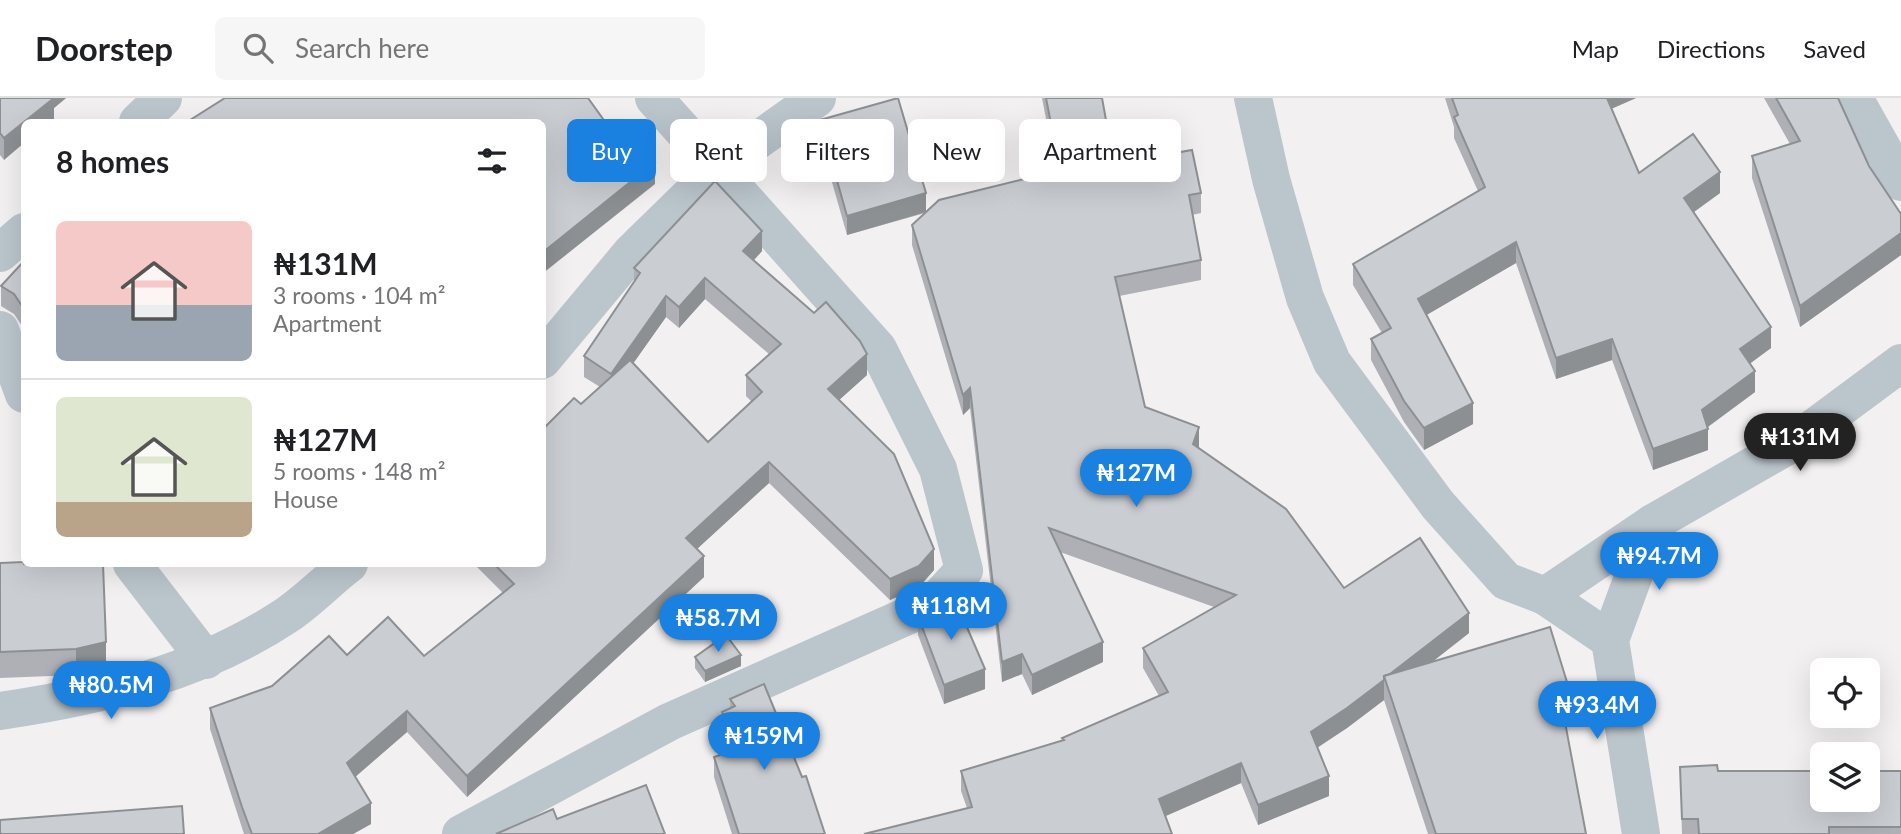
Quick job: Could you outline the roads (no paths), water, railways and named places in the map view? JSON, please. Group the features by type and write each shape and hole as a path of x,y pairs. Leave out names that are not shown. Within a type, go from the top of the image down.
{"street":[{"path":"141,119 163,98"},
{"path":"654,98 672,119"},
{"path":"767,134 817,98"},
{"path":"1253,98 1305,298 1332,362 1438,505 1506,581 1545,596 1610,640"},
{"path":"1854,98 1901,182"},
{"path":"546,355 632,252 704,182"},
{"path":"461,834 669,722 932,605 964,570 938,469 878,349 727,182"},
{"path":"0,253 21,235"},
{"path":"0,330 21,386"},
{"path":"1545,596 1653,523 1797,440 1901,363"},
{"path":"1641,834 1610,640 1653,523"},
{"path":"134,567 206,660"},
{"path":"0,710 88,698 206,660 287,615 345,567"}]}
